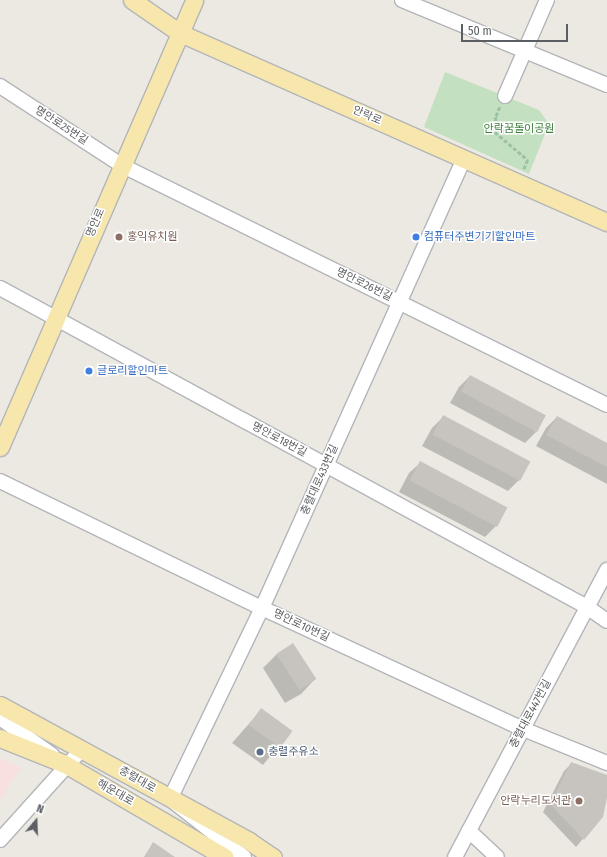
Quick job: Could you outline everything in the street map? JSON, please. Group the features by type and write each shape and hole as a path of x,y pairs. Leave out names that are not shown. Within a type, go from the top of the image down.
{"main road":[{"name":"안락로","path":"132,0 180,33 607,222"},
{"name":"명안로","path":"0,447 121,165 194,0"},
{"name":"충렬대로","path":"0,705 170,799 248,840 273,857"},
{"name":"해운대로","path":"0,738 65,764 225,857"}],"street":[{"path":"402,0 525,49 607,85"},
{"path":"505,96 547,0"},
{"name":"명안로25번길","path":"0,86 121,165"},
{"name":"충렬대로433번길","path":"170,799 262,608 464,159"},
{"name":"명안로26번길","path":"121,165 607,405"},
{"name":"명안로18번길","path":"0,288 587,607 607,621"},
{"name":"명안로10번길","path":"0,480 262,608 524,729 607,763"},
{"name":"충렬대로447번길","path":"455,857 607,570"},
{"path":"0,718 65,764"},
{"path":"0,840 65,764 82,749"},
{"path":"170,799 244,857"},
{"path":"469,830 497,857"}],"path":[{"path":"505,96 496,117 495,132 528,160 523,172"}],"shaded area":[{"path":"0,758 21,768 0,800"}],"green space":[{"name":"안락꿈돌이공원","path":"445,72 539,110 549,124 529,174 424,127"}],"building":[{"path":"470,375 546,415 537,432 461,392"},
{"path":"443,415 530,461 520,481 433,434"},
{"path":"557,416 607,443 607,467 546,435"},
{"path":"420,461 507,507 497,527 410,480"},
{"path":"293,643 316,679 300,690 276,654"},
{"path":"261,708 293,731 280,748 249,725"},
{"name":"안락누리도서관","path":"571,762 607,775 607,798 603,817 584,840 550,804"},
{"path":"153,842 175,857 145,857"}],"place":[{"name":"홍익유치원","path":"119,237"},
{"name":"컴퓨터주변기기할인마트","path":"416,237"},
{"name":"글로리할인마트","path":"89,371"},
{"name":"충렬주유소","path":"260,752"},
{"name":"안락누리도서관","path":"579,801"}]}
